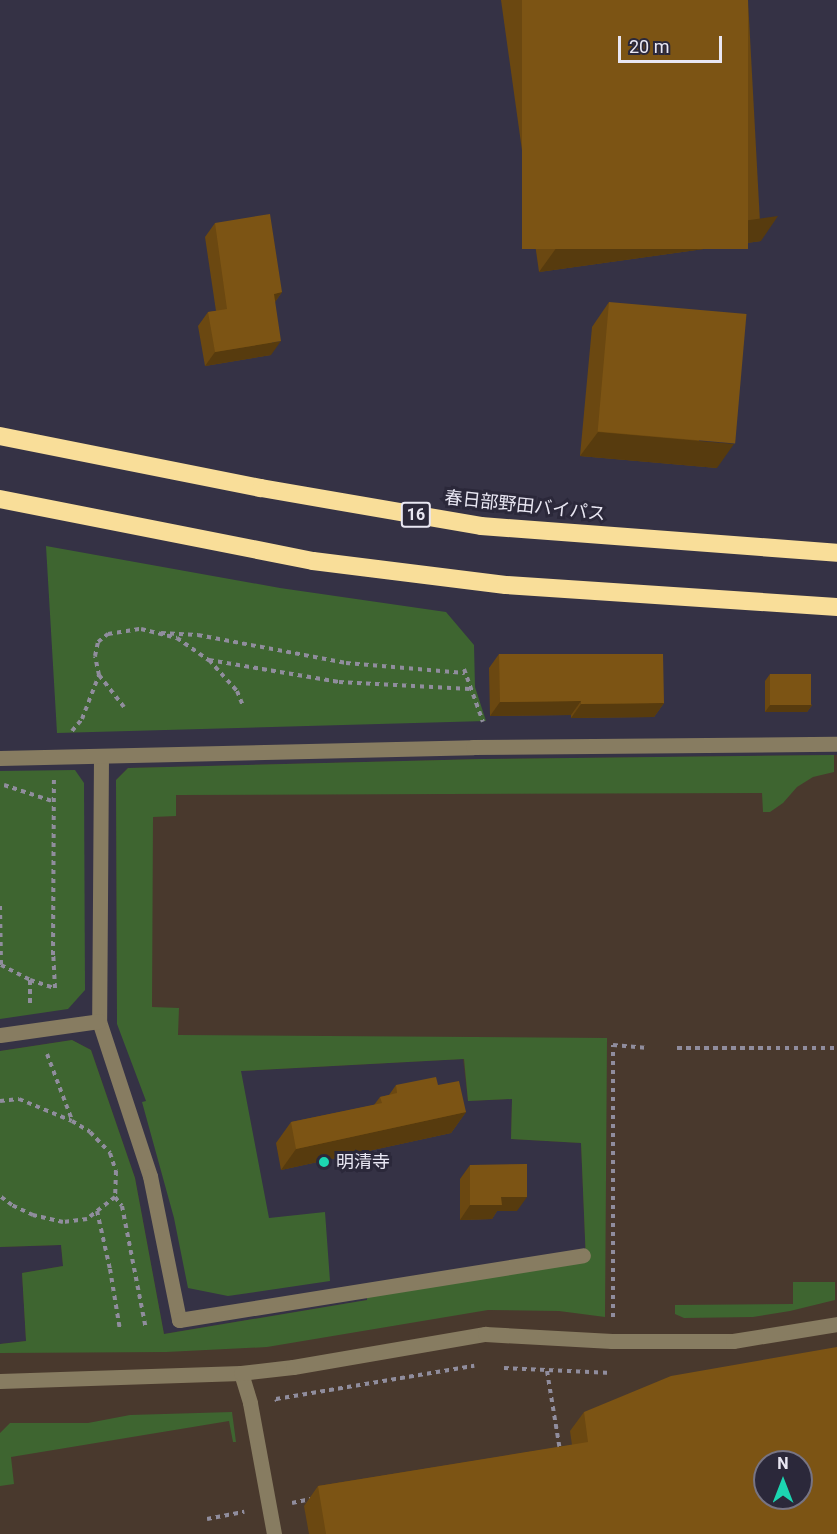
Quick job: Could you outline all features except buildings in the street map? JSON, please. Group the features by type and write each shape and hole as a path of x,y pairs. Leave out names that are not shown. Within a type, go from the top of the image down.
{"highway":[{"name":"春日部野田バイパス","path":"0,436 261,488 481,526 837,553"},
{"path":"0,499 314,561 506,585 837,607"}],"street":[{"path":"0,758 473,747 837,744"},
{"path":"101,757 99,1021 150,1176 179,1320 583,1255"},
{"path":"0,1035 99,1021"},
{"path":"0,1381 241,1373 293,1367 485,1334 612,1341 733,1341 837,1324"},
{"path":"241,1373 250,1403 274,1534"}],"path":[{"path":"124,707 99,675 95,656 98,642 108,634 141,629 177,638 209,660 237,691 243,706"},
{"path":"161,633 198,635 346,663 464,671 487,731"},
{"path":"209,660 339,682 470,689"},
{"path":"76,726 82,719 99,675"},
{"path":"0,784 52,801 55,987 30,980 1,964 0,906"},
{"path":"40,1029 72,1121"},
{"path":"613,1317 613,1045 645,1048"},
{"path":"676,1048 837,1048"},
{"path":"0,1101 19,1099 72,1121 90,1132 110,1153 116,1171 115,1197 122,1206 146,1329"},
{"path":"0,1196 33,1215 63,1222 87,1219 115,1197"},
{"path":"97,1212 110,1269 120,1330"},
{"path":"276,1399 474,1366"},
{"path":"504,1368 612,1373"},
{"path":"547,1371 560,1454"},
{"path":"291,1503 319,1498"},
{"path":"207,1519 251,1511"}],"shaded area":[{"path":"837,755 837,1534 0,1534 0,1344 26,1341 22,1273 63,1266 61,1245 0,1247 0,1051 72,1040 91,1050 135,1178 164,1334 367,1300 367,1294 586,1262 581,1143 511,1139 512,1099 468,1101 463,1059 241,1071 117,1024 116,780 128,768 482,759"}],"green space":[{"path":"46,546 280,588 446,612 474,645 475,687 486,721 57,733"},
{"path":"834,755 834,772 813,777 797,787 783,803 770,812 763,812 762,793 176,795 176,816 153,817 152,1007 179,1008 178,1035 607,1038 605,1317 559,1311 488,1310 267,1347 166,1352 0,1353 0,1344 26,1341 22,1273 63,1266 61,1245 0,1247 0,1051 72,1040 91,1050 135,1178 164,1334 367,1300 367,1294 586,1262 581,1143 511,1139 512,1099 468,1101 464,1059 241,1071 269,1218 325,1212 330,1281 228,1296 188,1288 174,1218 142,1102 146,1101 117,1024 116,780 128,768 482,759"},
{"path":"75,770 84,783 85,990 68,1009 0,1019 0,771"},
{"path":"793,1282 835,1282 835,1300 753,1317 684,1318 675,1314 675,1305 793,1304"},
{"path":"232,1412 236,1442 233,1442 229,1421 11,1457 14,1484 0,1486 0,1433 10,1423 88,1423 130,1415"}],"place":[{"name":"明清寺","path":"324,1162"}]}
